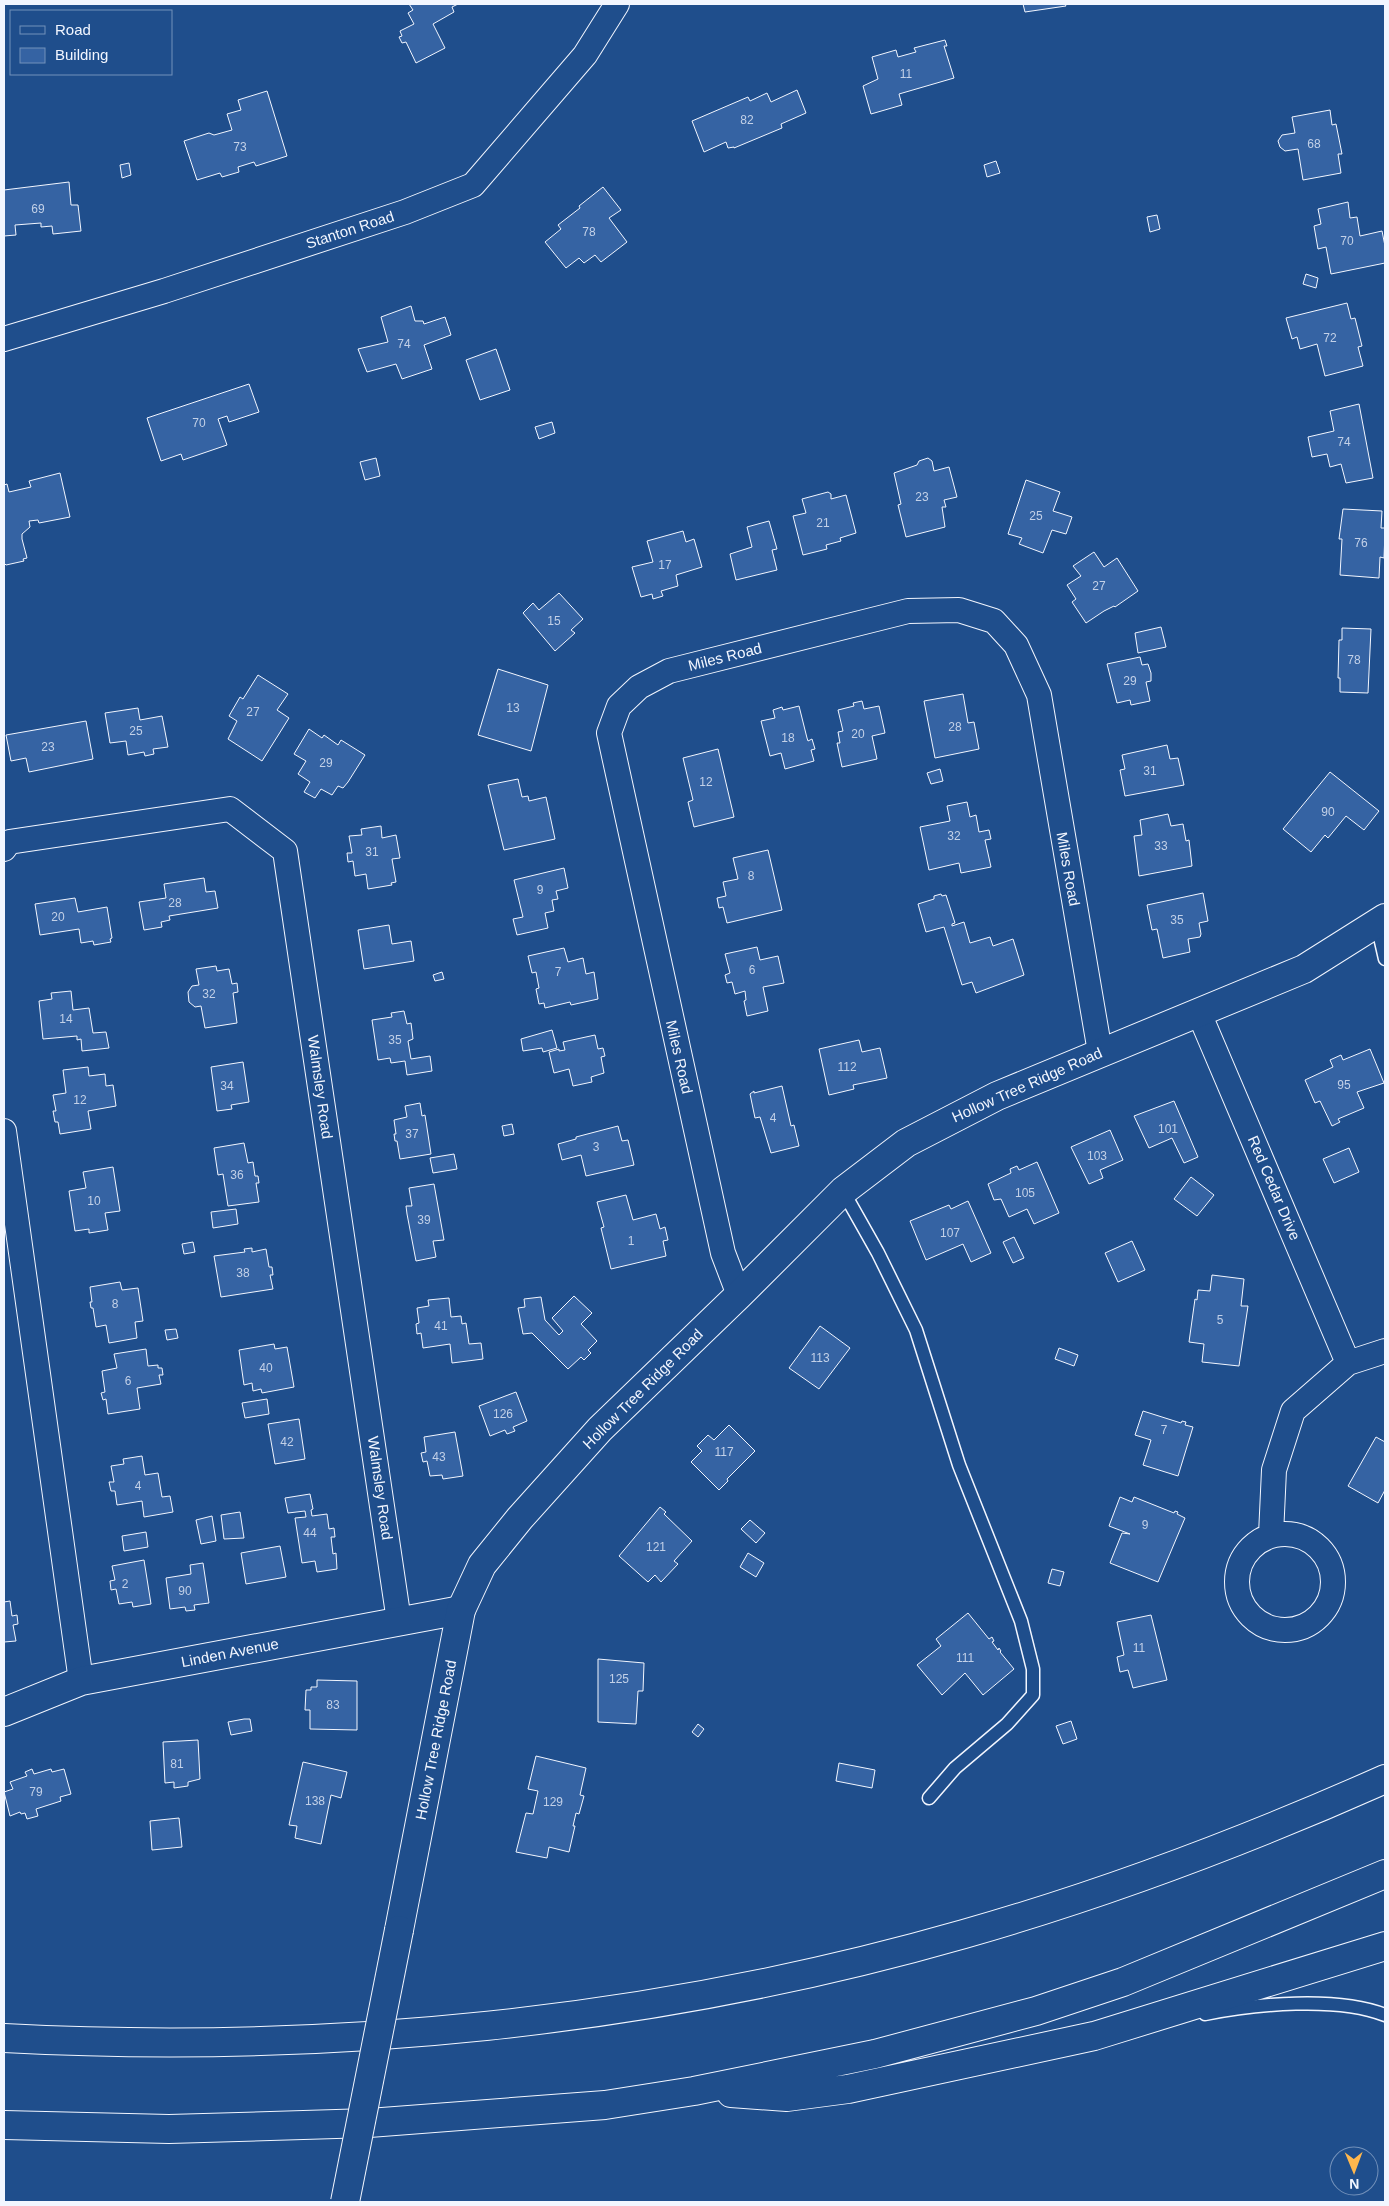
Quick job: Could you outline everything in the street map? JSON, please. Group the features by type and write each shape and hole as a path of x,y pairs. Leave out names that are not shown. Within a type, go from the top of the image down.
{"main road":[{"name":"Hollow Tree Ridge Road","path":"345,2202 461,1610 482,1565 520,1518 600,1429 740,1295 843,1191 906,1143 997,1096 1304,969 1381,921"},
{"name":"Linden Avenue","path":"4,1712 81,1681 461,1610"},
{"path":"4,2038 190,2043 296,2040 487,2026 679,1999 867,1959 962,1935 1053,1907 1236,1843 1385,1779"},
{"path":"4,2124 169,2130 369,2123 604,2105 694,2091 875,2054 1036,2011 1123,1982 1385,1874"},
{"path":"694,2091 787,2097 848,2089 1094,2036 1385,1946"}],"street":[{"name":"Stanton Road","path":"4,339 164,291 406,212 473,185 586,55 617,4"},
{"name":"Miles Road","path":"740,1295 720,1243 609,733 620,706 640,686 669,672 908,611 959,610 994,621 1016,645 1039,695 1100,1052"},
{"name":"Walmsley Road","path":"4,849 9,842 230,809 285,851 399,1621"},
{"name":"Red Cedar Drive","path":"1199,1013 1348,1363"},
{"path":"4,1131 81,1681"},
{"path":"1271,1535 1274,1470 1293,1411 1348,1363 1385,1351"},
{"path":"1289,1533 1306,1538 1320,1549 1330,1564 1334,1581 1330,1599 1321,1614 1307,1625 1289,1630 1272,1628 1256,1621 1243,1608 1237,1591 1236,1573 1243,1557 1255,1543 1271,1535 1289,1533"}],"lane":[{"path":"1381,921 1385,959"},
{"path":"843,1191 878,1253 916,1330 960,1466 1020,1621 1033,1669 1033,1695 1007,1724 955,1768 929,1798"},
{"path":"1094,2036 1225,2010 1283,2005 1350,2007 1385,2015"}],"building":[{"path":"409,4 458,4 452,7 454,12 433,24 445,48 416,63 406,42 402,43 399,37 402,36 400,31 414,24 408,13 413,10"},
{"path":"1023,4 1065,4 1066,6 1025,12"},
{"path":"945,40 947,46 944,46 954,78 899,94 902,105 871,114 863,86 878,79 872,57 896,50 898,57 916,52 914,48"},
{"path":"797,90 806,113 781,124 782,128 734,148 728,148 726,142 704,152 692,121 748,97 750,101 767,93 771,102"},
{"path":"267,91 287,156 256,166 254,162 238,167 239,172 222,177 220,173 197,180 184,141 209,133 214,135 232,130 227,114 241,110 238,100"},
{"path":"1330,110 1332,125 1336,124 1342,154 1338,154 1341,173 1303,180 1298,149 1285,151 1280,147 1278,141 1282,135 1295,133 1292,117"},
{"path":"996,161 1000,173 987,177 984,165"},
{"path":"129,163 131,175 122,178 120,165"},
{"path":"69,182 71,205 78,205 81,231 53,234 52,226 41,227 41,223 15,225 16,235 4,236 4,190"},
{"path":"603,187 621,210 609,218 627,242 601,262 595,255 584,263 579,258 566,268 545,242 561,229 558,225"},
{"path":"1348,202 1350,218 1357,217 1360,236 1382,231 1385,246 1385,263 1331,274 1326,247 1318,249 1314,226 1321,224 1318,209"},
{"path":"1157,215 1160,229 1150,232 1147,217"},
{"path":"1306,274 1318,278 1316,288 1303,284"},
{"path":"1347,303 1351,319 1355,318 1362,346 1358,347 1363,366 1325,376 1317,344 1300,349 1297,337 1292,339 1286,318"},
{"path":"411,306 415,321 423,321 424,324 445,317 451,335 424,345 432,369 402,379 396,364 367,372 358,349 388,342 381,317"},
{"path":"496,349 510,390 480,400 466,360"},
{"path":"249,384 259,412 229,422 227,416 218,419 227,445 183,460 181,454 161,461 147,418"},
{"path":"1359,404 1373,478 1346,483 1341,464 1330,467 1327,454 1312,457 1308,437 1334,431 1330,411"},
{"path":"552,422 555,433 539,439 535,427"},
{"path":"376,458 380,476 365,480 360,462"},
{"path":"928,458 932,461 934,471 949,467 957,497 944,500 946,507 942,507 945,527 906,537 898,505 901,504 894,473 917,465 919,461"},
{"path":"60,473 70,517 39,523 38,520 29,521 30,527 22,534 27,558 23,559 24,561 6,565 4,563 4,485 7,484 9,492 31,487 29,481"},
{"path":"1026,480 1060,492 1053,511 1072,517 1066,534 1052,530 1043,553 1019,544 1022,538 1008,534"},
{"path":"828,492 831,494 831,499 846,495 856,533 840,538 841,541 826,545 827,549 803,555 793,516 806,513 802,499"},
{"path":"1343,509 1382,511 1381,528 1385,528 1384,558 1380,557 1379,578 1340,575 1342,539 1339,539"},
{"path":"769,521 777,549 772,550 777,570 736,580 730,554 752,547 747,527"},
{"path":"683,531 686,542 694,539 702,567 676,575 678,586 661,591 663,596 653,599 652,594 641,597 632,567 653,562 647,541"},
{"path":"1094,552 1104,567 1117,558 1138,591 1115,607 1104,611 1086,623 1072,602 1076,599 1067,585 1081,576 1073,566"},
{"path":"559,593 583,619 571,630 575,633 555,651 523,613 533,603 539,610"},
{"path":"1161,627 1166,647 1138,653 1135,633"},
{"path":"1342,628 1371,629 1368,693 1340,692 1340,678 1338,678 1339,640 1342,640"},
{"path":"1140,657 1142,665 1148,664 1151,673 1151,681 1146,682 1150,701 1131,705 1130,700 1117,703 1107,664"},
{"path":"498,669 548,685 531,751 478,735"},
{"path":"258,675 288,694 277,710 289,718 262,761 228,739 237,721 229,716 240,697 243,699"},
{"path":"963,694 968,723 974,722 979,749 935,758 924,701"},
{"path":"862,701 864,709 879,706 885,733 872,736 877,759 842,767 837,743 840,743 838,732 843,731 838,710 854,706 853,703"},
{"path":"799,706 808,741 812,739 815,749 811,750 814,761 785,769 781,753 770,756 761,721 775,718 773,710 782,707 783,710"},
{"path":"138,708 140,720 162,716 168,747 153,749 154,754 145,756 144,752 128,755 126,741 110,743 105,713"},
{"path":"86,721 93,759 29,772 26,758 11,761 6,735"},
{"path":"309,729 322,738 324,735 338,745 341,740 365,755 348,782 343,788 338,786 332,795 321,789 315,798 304,792 310,782 298,774 306,761 294,754"},
{"path":"1167,745 1170,759 1178,758 1184,785 1125,796 1120,770 1125,769 1122,755"},
{"path":"718,749 734,817 694,827 688,802 693,800 683,758"},
{"path":"940,769 943,781 931,784 927,773"},
{"path":"1330,772 1379,811 1364,830 1346,816 1328,838 1325,835 1311,852 1283,829"},
{"path":"518,779 522,797 528,796 529,801 546,797 555,839 504,850 488,785"},
{"path":"967,802 970,817 976,815 979,832 989,830 991,839 985,840 991,867 961,873 959,863 929,870 920,827 950,821 947,806"},
{"path":"1168,814 1171,826 1183,824 1186,841 1189,840 1192,866 1139,876 1134,836 1142,835 1140,820"},
{"path":"381,826 382,838 396,835 400,858 392,859 396,882 391,883 392,885 368,889 366,874 355,876 353,861 348,862 347,853 352,853 349,836 362,835 361,829"},
{"path":"768,850 782,910 727,923 723,907 719,908 717,898 726,896 723,882 738,879 733,858"},
{"path":"564,868 568,888 556,891 558,899 552,900 554,911 545,913 548,928 517,935 513,919 523,917 514,880"},
{"path":"204,878 206,892 215,891 218,908 169,916 170,920 161,922 162,927 144,930 139,902 166,898 164,884"},
{"path":"1203,893 1208,921 1199,923 1200,937 1188,939 1190,952 1163,958 1157,929 1152,930 1147,905"},
{"path":"941,894 942,896 946,895 955,923 952,926 964,922 970,943 990,937 993,946 1013,939 1024,975 976,993 972,982 962,985 944,927 926,932 918,904 934,899 934,896"},
{"path":"75,898 78,912 107,907 111,942 94,945 93,941 81,943 79,929 40,935 35,904"},
{"path":"389,925 392,944 411,941 414,961 364,969 358,930"},
{"path":"757,947 760,960 778,956 784,983 763,987 768,1011 747,1016 744,1001 746,1000 745,991 735,994 732,982 727,983 725,975 730,973 725,954"},
{"path":"564,948 568,962 583,958 586,974 594,972 598,999 571,1005 570,1002 545,1008 544,1003 539,1004 536,989 539,988 536,972 532,973 528,956"},
{"path":"216,966 217,971 229,969 232,984 237,983 238,992 233,993 237,1023 205,1028 201,1006 195,1007 189,1002 188,992 192,986 199,985 196,969"},
{"path":"442,972 444,979 435,981 433,975"},
{"path":"71,991 73,1010 89,1008 93,1033 106,1032 109,1048 82,1051 81,1039 77,1040 77,1036 43,1039 39,1001 52,999 51,993"},
{"path":"404,1011 407,1024 411,1023 413,1039 408,1041 411,1059 430,1056 432,1071 407,1075 405,1061 391,1063 390,1058 378,1060 372,1020 392,1017 391,1013"},
{"path":"552,1030 557,1048 543,1052 542,1048 523,1051 521,1039"},
{"path":"595,1035 598,1049 603,1048 605,1056 601,1057 604,1073 591,1077 592,1082 573,1086 569,1069 554,1073 549,1052 559,1049 559,1051 565,1050 563,1042"},
{"path":"859,1040 862,1052 880,1048 887,1078 853,1085 854,1089 829,1095 819,1049"},
{"path":"1370,1049 1384,1083 1357,1092 1364,1108 1338,1119 1340,1122 1332,1126 1320,1101 1315,1103 1305,1080 1333,1067 1330,1060 1341,1055 1343,1060"},
{"path":"243,1062 249,1102 231,1105 232,1109 217,1111 211,1067"},
{"path":"88,1067 89,1076 105,1074 106,1086 113,1085 116,1106 88,1111 91,1129 60,1134 58,1122 55,1122 53,1111 56,1111 53,1095 66,1093 63,1070"},
{"path":"782,1086 791,1126 794,1125 799,1146 771,1153 760,1117 755,1118 750,1094 754,1091 754,1093"},
{"path":"1174,1101 1198,1157 1184,1163 1172,1138 1149,1148 1134,1116"},
{"path":"420,1103 422,1116 425,1115 431,1154 400,1159 397,1141 395,1141 394,1120 407,1117 405,1106"},
{"path":"512,1124 514,1134 504,1136 502,1126"},
{"path":"618,1126 622,1141 628,1140 634,1165 586,1176 581,1155 562,1160 558,1144 576,1139 576,1137"},
{"path":"1110,1130 1123,1160 1100,1170 1103,1178 1089,1184 1071,1147"},
{"path":"244,1143 248,1163 253,1162 255,1176 258,1176 259,1183 256,1183 259,1202 228,1206 223,1174 218,1175 214,1148"},
{"path":"1349,1148 1359,1172 1334,1183 1323,1159"},
{"path":"454,1154 457,1169 433,1173 430,1158"},
{"path":"1037,1162 1059,1213 1034,1224 1027,1209 1009,1217 1001,1199 994,1200 988,1184 1011,1173 1010,1169 1017,1166 1019,1170"},
{"path":"113,1167 120,1211 105,1213 108,1230 89,1233 89,1229 75,1231 69,1191 86,1188 83,1172"},
{"path":"1191,1177 1214,1195 1197,1216 1174,1199"},
{"path":"434,1184 444,1240 433,1241 436,1257 416,1261 406,1206 412,1206 409,1188"},
{"path":"626,1195 633,1220 656,1214 660,1229 665,1227 668,1240 663,1241 666,1256 611,1269 601,1228 604,1227 597,1202"},
{"path":"968,1201 991,1253 971,1262 963,1244 926,1260 910,1221 949,1205 951,1209"},
{"path":"236,1209 238,1224 213,1228 211,1212"},
{"path":"1014,1237 1024,1258 1013,1263 1003,1242"},
{"path":"1132,1241 1145,1270 1118,1282 1105,1253"},
{"path":"193,1242 195,1252 184,1254 182,1244"},
{"path":"252,1248 252,1252 266,1249 269,1267 272,1267 273,1275 270,1275 273,1289 221,1297 214,1256 245,1252 244,1249"},
{"path":"1212,1275 1244,1279 1241,1306 1248,1306 1239,1366 1202,1362 1204,1344 1189,1342 1198,1290 1210,1291"},
{"path":"120,1282 122,1290 138,1288 143,1321 135,1322 137,1338 109,1343 106,1325 96,1327 93,1308 91,1308 90,1302 92,1302 90,1287"},
{"path":"574,1296 592,1313 581,1324 597,1341 588,1350 591,1353 584,1360 581,1357 568,1369 532,1333 523,1334 518,1308 525,1307 524,1299 541,1297 545,1320 559,1335 563,1331 552,1318"},
{"path":"449,1298 451,1317 461,1316 462,1324 466,1323 469,1344 481,1343 483,1359 452,1363 450,1344 423,1348 421,1333 417,1334 416,1324 419,1323 417,1308 429,1306 428,1300"},
{"path":"820,1326 850,1348 819,1389 789,1368"},
{"path":"176,1329 178,1338 167,1340 165,1330"},
{"path":"274,1344 275,1349 287,1347 294,1387 262,1393 261,1389 253,1391 252,1383 244,1385 239,1350"},
{"path":"1059,1348 1078,1355 1074,1366 1055,1359"},
{"path":"146,1349 148,1366 158,1365 158,1368 162,1368 163,1375 159,1375 161,1384 137,1388 140,1409 108,1414 106,1399 103,1400 101,1393 105,1392 102,1371 117,1368 114,1354"},
{"path":"516,1392 527,1421 513,1427 515,1431 507,1434 505,1430 490,1436 479,1406"},
{"path":"267,1399 269,1414 245,1418 242,1403"},
{"path":"1143,1411 1181,1423 1182,1421 1186,1422 1185,1425 1193,1427 1178,1476 1143,1465 1151,1440 1135,1435"},
{"path":"299,1419 305,1459 275,1464 268,1424"},
{"path":"729,1425 755,1451 727,1479 728,1481 719,1490 691,1462 702,1451 697,1446 708,1435 714,1440"},
{"path":"455,1432 463,1476 443,1479 442,1475 430,1476 427,1461 423,1462 421,1453 426,1452 424,1437"},
{"path":"1376,1437 1385,1442 1385,1490 1378,1503 1348,1486"},
{"path":"142,1456 145,1475 158,1473 162,1497 170,1496 173,1512 144,1517 142,1501 117,1505 115,1491 111,1491 109,1482 114,1482 111,1466 124,1464 123,1459"},
{"path":"310,1494 313,1509 311,1510 312,1516 327,1514 329,1529 334,1528 335,1537 331,1537 333,1554 336,1553 337,1569 317,1572 315,1561 302,1563 295,1518 306,1517 305,1511 288,1513 285,1498"},
{"path":"1120,1497 1132,1502 1134,1497 1174,1513 1175,1511 1178,1512 1177,1514 1185,1518 1158,1582 1110,1563 1122,1533 1130,1534 1109,1526"},
{"path":"660,1507 666,1512 664,1514 692,1541 674,1561 678,1564 661,1582 655,1575 648,1582 619,1556"},
{"path":"240,1512 244,1538 224,1539 221,1515"},
{"path":"212,1516 216,1541 201,1544 196,1520"},
{"path":"750,1520 765,1533 756,1543 741,1529"},
{"path":"146,1532 148,1547 124,1551 122,1536"},
{"path":"280,1546 286,1577 246,1584 241,1553"},
{"path":"748,1553 764,1563 756,1577 740,1567"},
{"path":"144,1560 151,1604 133,1607 132,1602 119,1604 116,1589 111,1590 110,1581 115,1580 112,1566"},
{"path":"203,1563 209,1603 194,1605 195,1610 186,1611 185,1607 170,1609 166,1578 191,1574 190,1565"},
{"path":"1052,1569 1064,1572 1060,1586 1048,1583"},
{"path":"10,1601 12,1616 17,1615 18,1624 13,1625 16,1641 4,1642 4,1602"},
{"path":"968,1613 989,1639 992,1637 994,1641 992,1642 998,1650 999,1648 1000,1652 1014,1669 983,1695 965,1673 942,1695 917,1665 941,1646 936,1639"},
{"path":"1151,1615 1167,1680 1133,1688 1128,1670 1120,1672 1117,1657 1124,1655 1117,1622"},
{"path":"598,1659 644,1663 643,1691 638,1691 636,1724 598,1722"},
{"path":"317,1680 357,1681 357,1730 310,1729 310,1710 305,1710 306,1690 311,1690 311,1687 317,1687"},
{"path":"250,1719 252,1731 231,1735 228,1722"},
{"path":"1071,1721 1077,1739 1063,1744 1056,1726"},
{"path":"698,1724 704,1729 698,1737 692,1732"},
{"path":"198,1740 200,1779 188,1782 188,1786 174,1788 174,1782 165,1783 163,1742"},
{"path":"536,1756 586,1768 580,1795 584,1796 579,1814 576,1813 569,1852 549,1847 547,1858 516,1852 526,1813 533,1814 538,1791 528,1789"},
{"path":"303,1762 347,1772 341,1798 331,1795 321,1844 295,1838 297,1826 289,1825"},
{"path":"839,1763 875,1770 872,1788 836,1781"},
{"path":"32,1769 34,1774 51,1769 52,1772 64,1769 71,1794 60,1797 61,1801 36,1809 38,1816 27,1819 25,1813 21,1814 20,1812 10,1816 4,1792 13,1789 10,1782 27,1776 25,1772"},
{"path":"179,1818 182,1847 152,1850 150,1821"}]}
